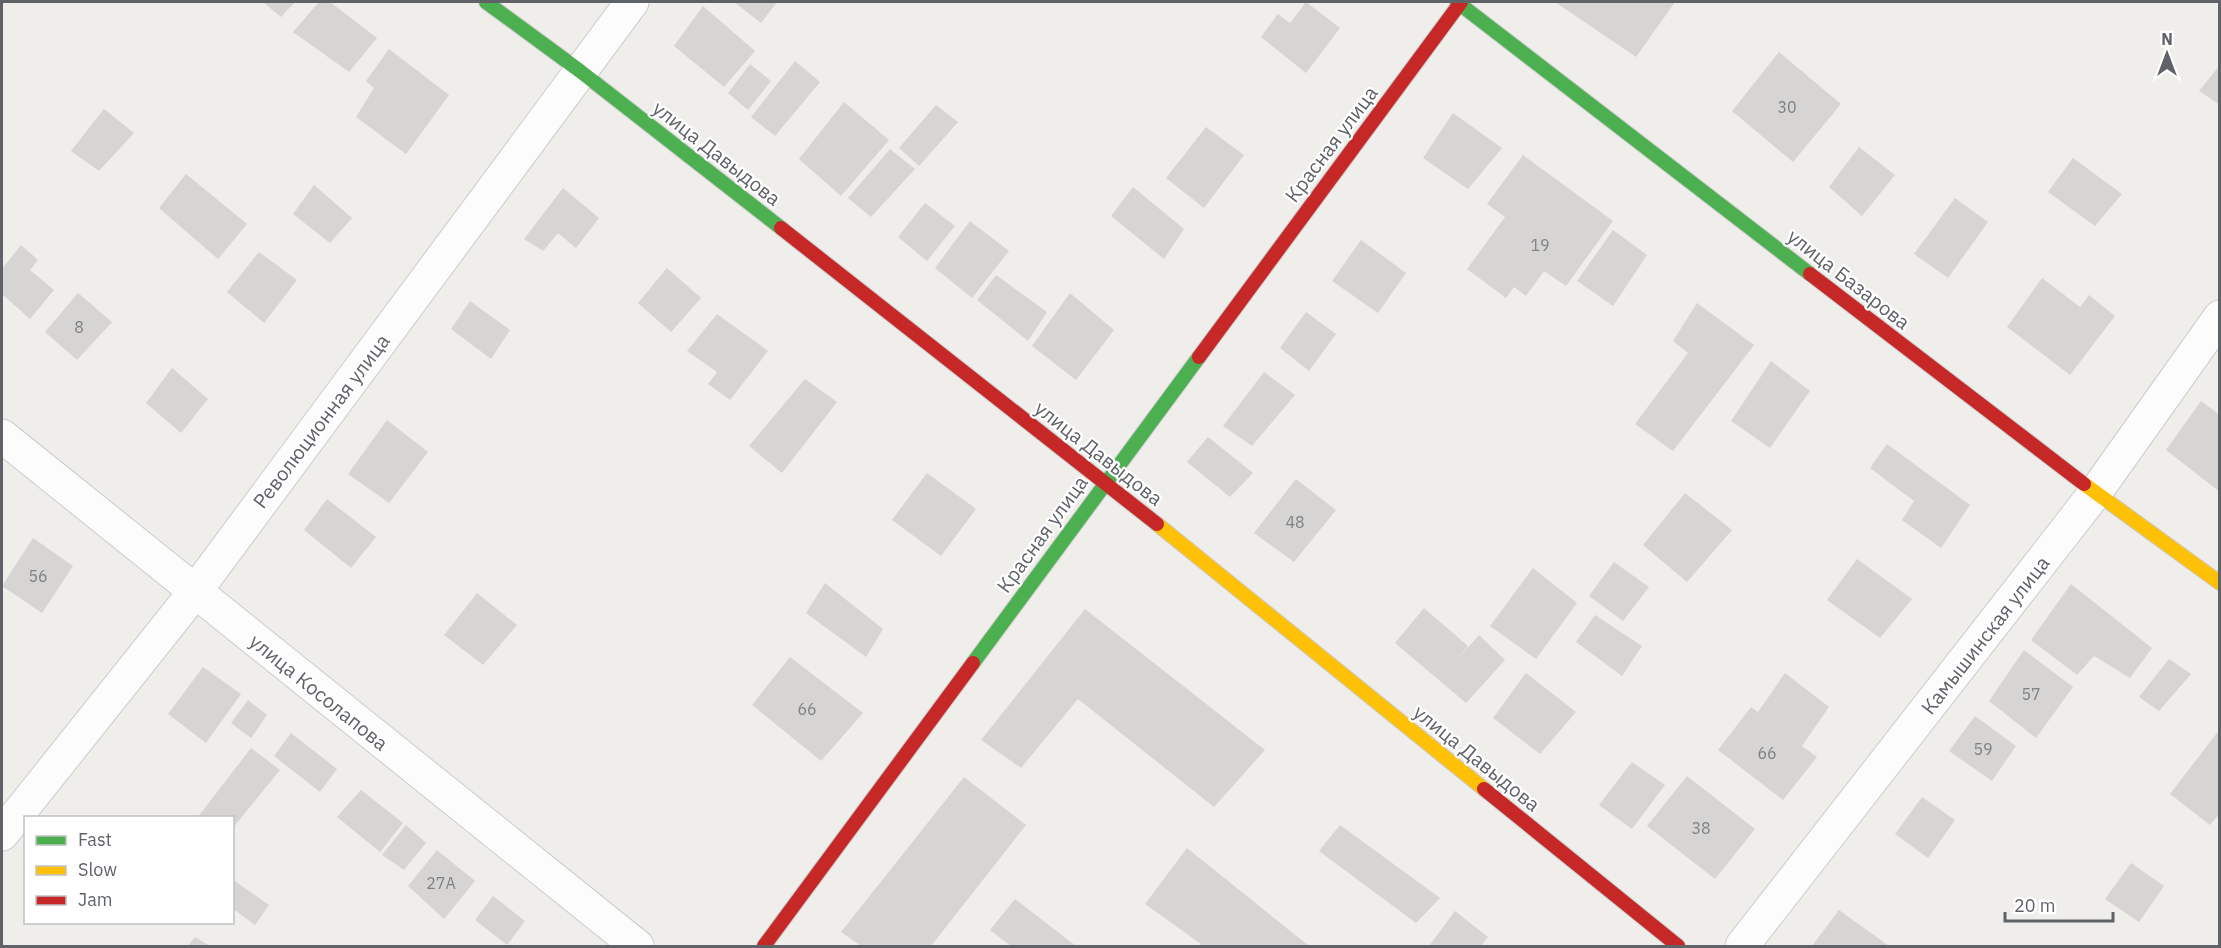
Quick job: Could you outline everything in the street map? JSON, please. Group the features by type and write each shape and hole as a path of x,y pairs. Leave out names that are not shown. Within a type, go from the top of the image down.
{"street":[{"name":"улица Давыдова","path":"486,2 580,71 1106,482 1678,946"},
{"name":"Революционная улица","path":"2,834 194,592 632,2"},
{"name":"Красная улица","path":"764,946 1459,2"},
{"name":"улица Базарова","path":"1459,2 2095,493 2220,584"},
{"name":"Камышинская улица","path":"1743,946 2095,493 2220,317"},
{"name":"улица Косолапова","path":"2,436 637,946"}],"building":[{"path":"263,2 295,2 281,17"},
{"path":"319,2 330,2 377,38 349,72 293,32"},
{"path":"734,2 777,2 761,23"},
{"path":"1306,2 1340,28 1306,73 1261,37 1278,14 1290,23"},
{"path":"1555,2 1675,2 1636,57"},
{"path":"703,6 755,51 724,87 674,46"},
{"path":"389,49 449,95 406,154 356,117 374,88 366,81"},
{"path":"1779,52 1841,104 1793,162 1732,111"},
{"path":"795,61 820,82 775,136 751,117"},
{"path":"750,64 771,81 748,110 728,93"},
{"path":"2220,65 2220,105 2199,91"},
{"path":"844,102 889,140 841,196 799,159"},
{"path":"936,105 958,122 919,166 899,148"},
{"path":"104,109 134,133 99,171 71,151"},
{"path":"1453,113 1502,148 1468,189 1423,158"},
{"path":"1206,127 1244,155 1204,208 1166,178"},
{"path":"1859,147 1895,175 1862,216 1829,187"},
{"path":"890,149 915,169 871,217 848,198"},
{"path":"1523,155 1613,221 1566,286 1544,271 1526,296 1514,287 1506,298 1467,269 1505,217 1487,204"},
{"path":"2073,158 2122,194 2095,226 2048,192"},
{"path":"186,174 247,224 218,259 159,208"},
{"path":"314,185 352,218 330,243 293,214"},
{"path":"1133,187 1184,229 1164,259 1111,216"},
{"path":"563,188 599,218 576,248 558,233 543,251 524,239"},
{"path":"1955,198 1988,222 1948,278 1914,254"},
{"path":"925,203 955,226 927,261 898,237"},
{"path":"970,221 1009,251 972,298 935,268"},
{"path":"1613,230 1647,255 1613,306 1577,281"},
{"path":"1361,240 1406,273 1378,313 1332,281"},
{"path":"21,245 38,260 30,270 54,290 30,319 2,294 2,269"},
{"path":"259,252 297,280 264,323 227,292"},
{"path":"667,268 701,298 671,332 638,303"},
{"path":"996,275 1047,312 1028,341 977,300"},
{"path":"2042,278 2080,307 2089,295 2115,316 2070,375 2007,327"},
{"path":"78,293 112,322 77,360 45,332"},
{"path":"1070,293 1114,330 1076,380 1032,346"},
{"path":"470,301 510,330 491,359 451,329"},
{"path":"1697,303 1754,345 1673,451 1635,424 1688,353 1673,341"},
{"path":"1306,312 1336,334 1309,371 1280,348"},
{"path":"717,314 768,351 730,400 708,384 717,372 687,351"},
{"path":"1771,361 1810,391 1770,448 1731,421"},
{"path":"172,368 208,399 181,433 146,403"},
{"path":"1264,372 1295,395 1252,446 1223,426"},
{"path":"805,379 837,402 782,473 749,446"},
{"path":"2201,401 2220,415 2220,492 2166,450"},
{"path":"387,420 428,452 389,503 348,474"},
{"path":"1208,437 1253,473 1230,497 1187,462"},
{"path":"1887,444 1970,505 1941,548 1902,520 1914,501 1870,468"},
{"path":"927,473 976,509 941,556 892,520"},
{"path":"1296,479 1336,510 1294,562 1254,533"},
{"path":"1685,493 1732,530 1687,582 1643,545"},
{"path":"327,499 376,537 351,568 304,530"},
{"path":"33,538 73,566 42,613 2,586"},
{"path":"1857,559 1912,599 1880,638 1827,600"},
{"path":"1614,562 1649,587 1623,621 1589,596"},
{"path":"1533,568 1577,603 1536,659 1490,626"},
{"path":"825,583 883,629 866,657 806,613"},
{"path":"2071,584 2152,648 2130,678 2094,656 2077,675 2031,640"},
{"path":"477,593 517,625 483,665 444,635"},
{"path":"1424,608 1468,646 1454,663 1479,635 1505,660 1466,703 1395,643"},
{"path":"1085,609 1265,750 1214,807 1078,699 1021,768 981,740"},
{"path":"1595,615 1642,646 1622,676 1576,642"},
{"path":"2024,650 2073,687 2036,738 1989,701"},
{"path":"790,657 863,713 821,761 752,705"},
{"path":"2169,659 2191,674 2159,711 2139,697"},
{"path":"203,667 241,694 206,743 168,714"},
{"path":"1526,673 1576,712 1540,754 1493,718"},
{"path":"1785,673 1829,707 1802,746 1817,757 1783,800 1718,750 1751,707 1758,712"},
{"path":"248,700 267,715 251,738 231,723"},
{"path":"1975,716 2016,746 1992,781 1949,751"},
{"path":"2220,729 2220,813 2210,825 2170,794"},
{"path":"291,733 337,769 320,792 274,756"},
{"path":"251,748 280,770 234,827 234,816 199,816"},
{"path":"1632,762 1665,785 1632,829 1599,805"},
{"path":"1687,776 1755,829 1715,879 1647,826"},
{"path":"964,777 1026,825 931,946 861,946 841,932"},
{"path":"361,790 403,823 380,852 337,817"},
{"path":"1922,797 1955,820 1928,858 1895,834"},
{"path":"406,825 426,843 404,870 382,855"},
{"path":"1340,825 1440,898 1416,923 1319,851"},
{"path":"1187,848 1309,946 1199,946 1201,944 1145,904"},
{"path":"437,850 475,881 444,919 408,886"},
{"path":"2131,863 2164,886 2139,922 2105,899"},
{"path":"234,880 269,905 255,925 234,909"},
{"path":"493,896 525,921 507,945 475,920"},
{"path":"1015,899 1076,946 1011,946 990,930"},
{"path":"1839,910 1889,946 1812,946"},
{"path":"1455,911 1488,937 1481,946 1429,946"},
{"path":"195,937 210,946 188,946"}],"traffic: fast":[{"path":"486,2 580,71 781,228"},
{"path":"1457,2 1810,274"},
{"path":"973,663 1199,357"}],"traffic: slow":[{"path":"2084,484 2220,583"},
{"path":"1157,524 1484,789"}],"traffic: jam":[{"path":"1199,357 1461,2"},
{"path":"781,228 1157,524"},
{"path":"1810,274 2084,484"},
{"path":"764,946 973,663"},
{"path":"1484,789 1678,946"}]}
